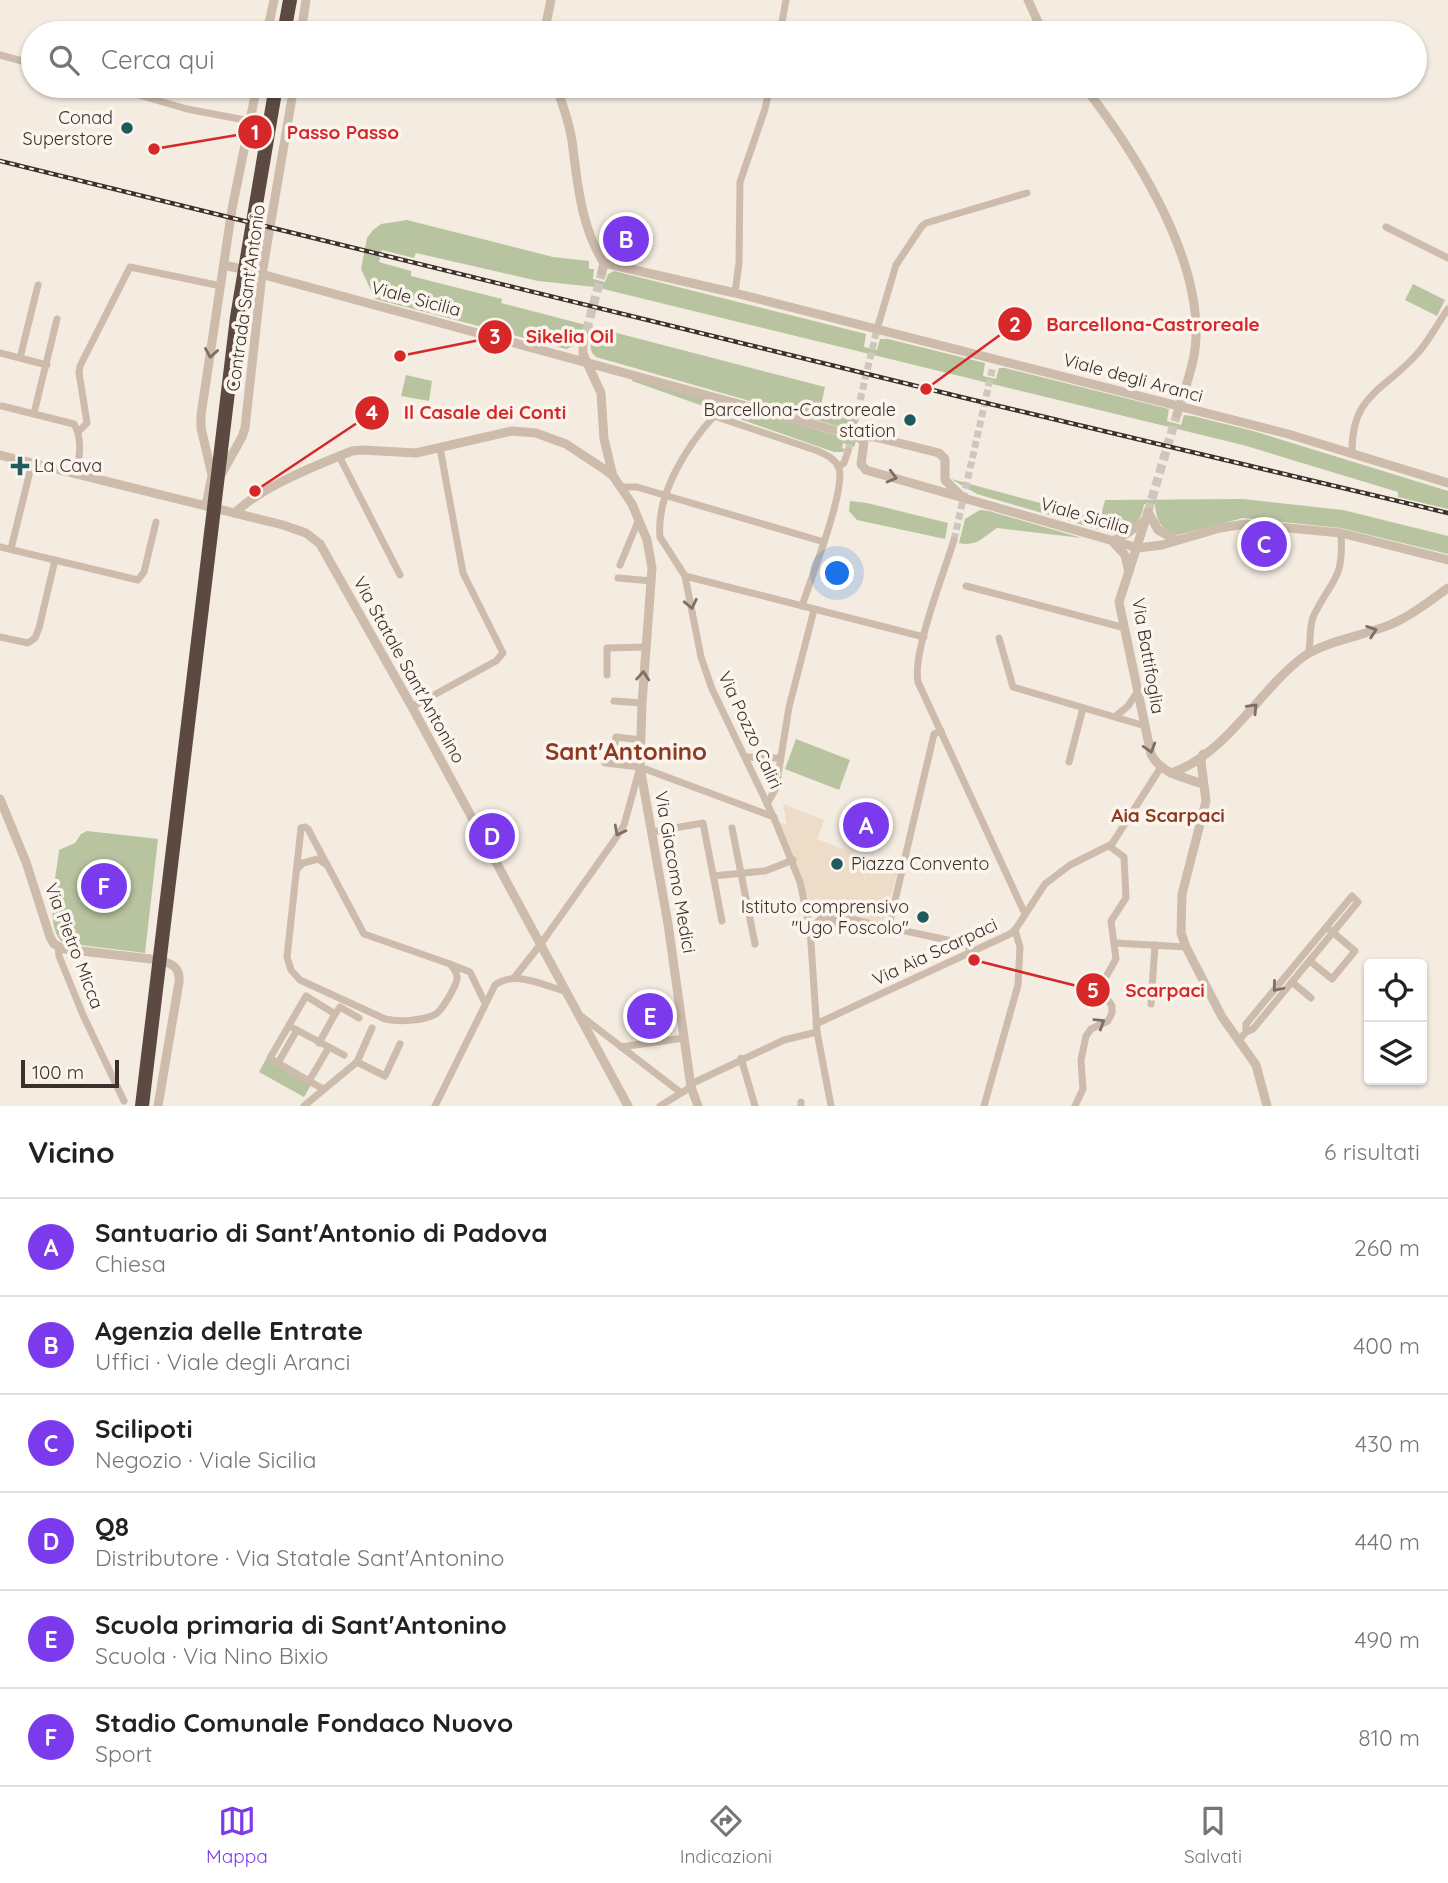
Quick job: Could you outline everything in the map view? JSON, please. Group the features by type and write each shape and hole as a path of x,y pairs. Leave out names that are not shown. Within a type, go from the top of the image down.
{"highway":[{"path":"286,21 290,0"},
{"path":"142,1106 218,462 237,317 273,98"}],"street":[{"path":"270,21 274,0"},
{"path":"303,21 306,0"},
{"path":"547,21 551,0"},
{"path":"782,21 786,0"},
{"path":"1028,0 1038,21"},
{"path":"0,55 21,61"},
{"path":"149,98 187,109 250,121"},
{"name":"Contrada Sant'Antonio","path":"216,509 220,506 222,497 222,472 201,428 201,415 224,265 255,98"},
{"name":"Contrada Sant'Antonio","path":"206,506 212,475 218,462 235,451 245,428 262,274 292,98"},
{"name":"Viale degli Aranci","path":"561,98 573,146 578,195 603,267 735,293 877,328 1178,411 1288,434 1448,483"},
{"path":"735,293 739,263 740,182 767,98"},
{"path":"1092,98 1134,158 1151,188 1183,259 1193,297 1196,332 1193,362 1178,411"},
{"path":"877,328 896,265 922,226 1027,193"},
{"path":"1387,227 1448,258"},
{"path":"224,265 237,268"},
{"path":"78,432 87,423 80,366 130,267 221,286"},
{"name":"Viale Sicilia","path":"250,271 856,436 872,437 942,454 946,462 946,480 960,495"},
{"path":"20,358 38,285"},
{"path":"1352,454 1352,429 1362,406 1418,353 1448,309"},
{"path":"34,414 57,319"},
{"path":"583,344 583,354 601,393 604,439 612,476"},
{"path":"0,353 47,365"},
{"path":"2,406 70,422 76,427 80,449 77,475"},
{"path":"646,536 660,533 667,496 681,460 714,416 818,451 832,458 838,467 838,497 802,606"},
{"name":"Via Giacomo Medici","path":"233,513 293,476 339,456 362,450 406,454 512,431 536,433 566,444 612,476 621,487 639,518 651,558 652,581 645,647 640,767 691,1086 698,1106"},
{"name":"Viale Sicilia","path":"856,436 864,444 861,464 864,470 960,495 1138,548 1162,545 1230,525 1246,524 1341,533 1448,560"},
{"path":"864,444 872,437"},
{"path":"412,708 496,661 503,653 463,573 440,448"},
{"path":"838,467 844,463 848,451"},
{"name":"Via Statale Sant'Antonino","path":"0,455 301,531 320,544 628,1106"},
{"path":"339,456 400,575"},
{"path":"11,550 32,463"},
{"path":"621,487 637,486 824,542"},
{"path":"222,497 233,513"},
{"path":"1162,545 1139,559 1131,569 1125,555 1111,540 1126,534 1146,516 1158,530 1176,540"},
{"name":"Via Battifoglia","path":"1146,516 1119,603 1151,754 1161,767"},
{"path":"620,565 639,518"},
{"path":"0,547 138,580 145,572 156,522"},
{"name":"Via Pozzo Caliri","path":"660,533 685,576 708,680 774,818"},
{"path":"1308,654 1313,618 1340,569 1341,533"},
{"path":"954,540 916,662 916,672 918,682 1025,914"},
{"path":"0,637 28,643 35,638 55,560"},
{"path":"685,576 924,637"},
{"path":"618,578 652,581"},
{"path":"966,586 1125,628"},
{"path":"1171,773 1203,754 1308,654 1395,623 1448,588"},
{"path":"767,804 776,788 789,707 814,610"},
{"path":"999,638 1013,687 1145,726"},
{"path":"607,675 607,648 645,647"},
{"path":"1116,716 1128,706 1138,691"},
{"path":"614,701 642,703"},
{"path":"1069,762 1083,708"},
{"path":"889,926 934,734 941,731"},
{"path":"614,749 616,737 640,740"},
{"path":"1203,754 1201,762 1205,806 1181,899 1180,925 1186,947 1222,1017 1256,1065 1267,1106"},
{"path":"745,757 780,758"},
{"path":"606,763 640,767 774,818 793,860 805,899 810,929 817,1028 831,1106"},
{"path":"514,978 624,825 640,767"},
{"path":"1161,767 1203,784"},
{"name":"Via Aia Scarpaci","path":"660,1106 741,1058 817,1028 971,951 1002,939 1015,930 1041,889 1053,878 1115,840 1161,767"},
{"name":"Via Pietro Micca","path":"0,799 26,862 50,937 58,946 59,956 83,1015 124,1101"},
{"path":"652,832 703,823 722,921"},
{"path":"475,981 463,974 437,1014 396,1020 384,1019 300,980 291,970 287,957 300,830 303,827 308,829 321,850 364,934 470,972 475,981 485,1003"},
{"path":"732,828 755,944"},
{"path":"1075,1106 1083,1089 1081,1060 1086,1036 1091,1029 1108,1021 1112,1013 1112,1006 1102,991 1102,984 1116,958 1111,921 1126,898 1125,861 1122,854 1109,846"},
{"path":"318,859 321,850"},
{"path":"298,851 306,862"},
{"path":"297,873 301,864 318,859"},
{"path":"318,859 330,868"},
{"path":"713,876 765,871 793,860"},
{"path":"1246,1032 1246,1024 1355,899"},
{"path":"810,929 826,914 965,944 971,951"},
{"path":"820,919 878,933"},
{"path":"984,1106 1018,985 1020,947 1015,930"},
{"path":"1239,1040 1253,1029 1310,961 1330,930"},
{"path":"1310,961 1332,979 1355,951 1330,930"},
{"path":"1115,943 1186,947"},
{"path":"1151,1004 1154,945"},
{"path":"58,946 68,950 151,959"},
{"path":"158,1106 180,982 176,968 165,962"},
{"path":"450,964 456,973 456,981"},
{"path":"435,1106 495,985 505,979 514,978 564,991"},
{"path":"1292,982 1311,998"},
{"path":"323,1089 278,1063 306,996 335,1014"},
{"path":"319,1042 340,1007 359,1018"},
{"path":"576,1013 680,1092"},
{"path":"293,1028 344,1055"},
{"path":"304,1106 357,1062 372,1028"},
{"path":"621,1047 684,1038"},
{"path":"357,1062 385,1076 400,1044"},
{"path":"309,1081 329,1047"},
{"path":"741,1058 755,1106"}],"green space":[{"path":"407,220 553,257 589,261 589,269 594,269 593,279 605,282 608,274 614,271 866,334 864,347 877,350 880,339 888,339 985,363 983,376 996,379 999,368 1005,368 1169,409 1167,421 1181,425 1184,415 1253,431 1448,491 1448,509 1398,497 1398,492 1243,445 595,287 538,281 416,253 414,258 382,250 379,262 411,271 411,276 502,299 501,303 825,387 821,406 859,416 855,431 596,357 591,348 592,337 579,333 574,346 566,349 375,299 361,269 367,238 381,224"},
{"path":"1413,284 1445,300 1437,316 1405,300"},
{"path":"406,375 432,381 429,401 401,396"},
{"path":"632,378 856,441 854,447 843,443 843,452 834,452 632,381"},
{"path":"951,479 1100,519 1105,500 1243,499 1343,510 1448,536 1448,554 1341,528 1243,518 1178,535 1167,531 1160,524 1155,504 1144,504 1135,524 1114,534 977,494"},
{"path":"850,501 948,523 945,539 857,520 849,511"},
{"path":"980,510 1082,538 997,528 975,542 959,543 965,519"},
{"path":"796,739 850,760 839,790 785,769"},
{"path":"87,831 158,839 145,953 64,943 58,936 54,926 53,900 59,850 75,843 81,834"},
{"path":"266,1059 311,1085 304,1097 259,1072"}],"shaded area":[{"name":"Piazza Convento","path":"783,804 824,820 817,839 898,870 882,928 805,911 801,893 771,819 787,825"}],"tunnel":[{"path":"583,344 602,272"},
{"path":"848,451 877,329"},
{"path":"954,540 993,366"},
{"path":"1148,512 1177,414"}],"railway":[{"path":"0,161 965,398 1448,513"}],"place":[{"name":"Conad Superstore","path":"127,128"},
{"name":"Passo Passo","path":"154,149"},
{"name":"Agenzia delle Entrate","path":"626,239"},
{"name":"Sikelia Oil","path":"400,356"},
{"name":"Barcellona-Castroreale","path":"926,389"},
{"name":"Barcellona-Castroreale station","path":"910,420"},
{"name":"La Cava","path":"20,466"},
{"name":"Il Casale dei Conti","path":"255,491"},
{"name":"Scilipoti","path":"1264,544"},
{"name":"Santuario di Sant'Antonio di Padova","path":"866,825"},
{"name":"Q8","path":"492,836"},
{"name":"Piazza Convento","path":"837,864"},
{"name":"Stadio Comunale Fondaco Nuovo","path":"104,886"},
{"name":"Istituto comprensivo \"Ugo Foscolo\"","path":"923,917"},
{"name":"Scarpaci","path":"974,960"},
{"name":"Scuola primaria di Sant'Antonino","path":"650,1016"}],"district":[{"name":"Sant'Antonino","path":"626,752"},
{"name":"Aia Scarpaci","path":"1168,815"}]}
